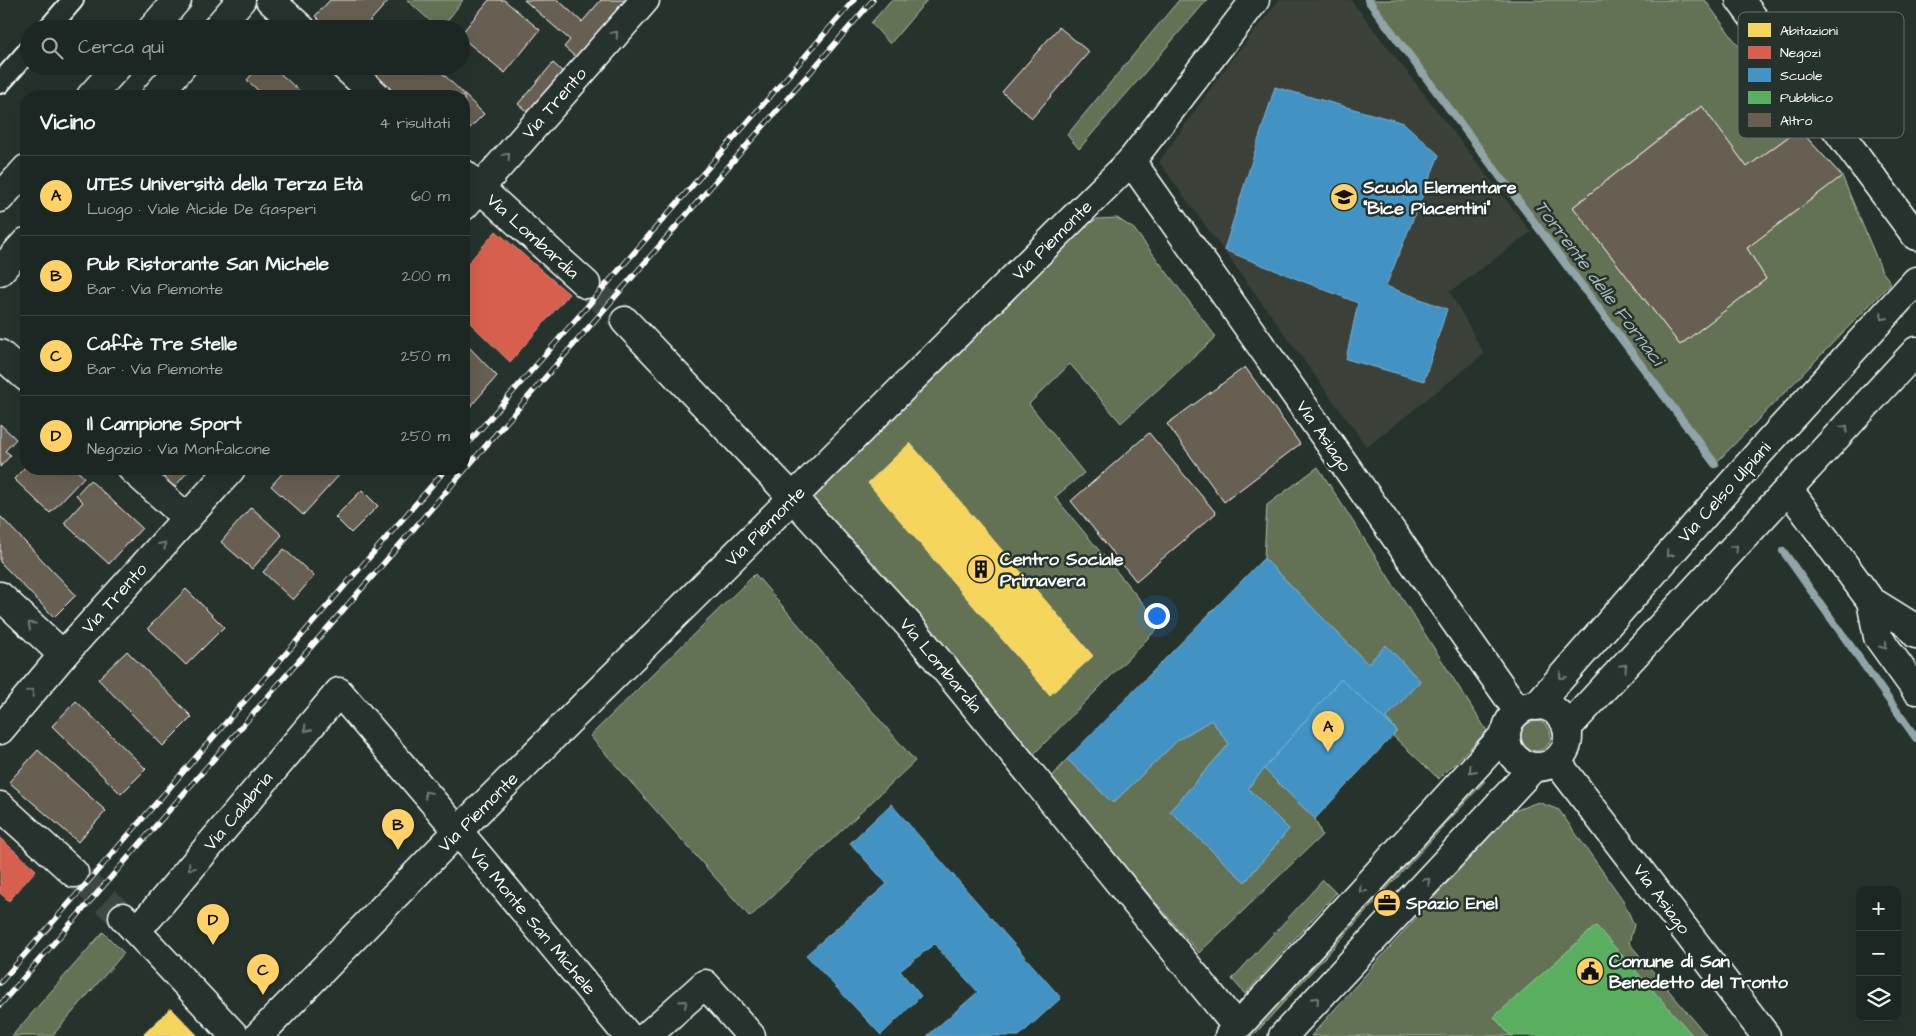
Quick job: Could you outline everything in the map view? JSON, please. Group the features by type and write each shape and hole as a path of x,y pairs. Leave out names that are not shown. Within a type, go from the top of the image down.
{"street":[{"path":"56,20 73,0"},
{"path":"160,20 178,0"},
{"path":"224,20 241,0"},
{"path":"270,0 292,20"},
{"name":"Via Trento","path":"470,188 645,0"},
{"name":"Via Piemonte","path":"258,1036 458,831 1131,161 1255,0"},
{"path":"1740,0 1749,12"},
{"path":"0,83 20,60"},
{"path":"96,90 110,75"},
{"path":"161,90 174,75"},
{"path":"354,75 371,90"},
{"path":"1843,138 1916,236"},
{"name":"Via Asiago","path":"1131,161 1527,708"},
{"path":"0,198 20,176"},
{"name":"Via Lombardia","path":"470,190 586,284"},
{"path":"0,271 20,249"},
{"name":"Via Celso Ulpiani","path":"1527,708 1916,281"},
{"name":"Via Lombardia","path":"625,321 793,498 909,625 1233,1032"},
{"path":"1567,728 1916,351"},
{"path":"0,354 20,372"},
{"path":"139,475 187,518"},
{"name":"Via Trento","path":"0,730 63,655 226,475"},
{"path":"1789,490 1871,600 1908,624 1916,634"},
{"path":"0,596 63,655"},
{"path":"1871,600 1878,637 1916,690"},
{"name":"Via Monte San Michele","path":"339,692 458,831 628,1036"},
{"name":"Via Calabria","path":"234,1036 129,923 149,917 339,692"},
{"path":"1233,1032 1505,734 1511,719 1527,708 1548,707 1556,712 1563,719 1567,728 1566,748 1545,765 1283,1036"},
{"path":"1505,734 1508,750 1514,758 1523,764 1545,765"},
{"name":"Via Asiago","path":"1545,765 1766,1036"},
{"path":"0,806 74,873"},
{"path":"647,1036 706,984 751,1036"}],"shaded area":[{"name":"Scuola Elementare \"Bice Piacentini\"","path":"1279,0 1351,0 1531,232 1450,292 1484,354 1367,447 1159,162 1222,72"}],"green space":[{"path":"407,0 463,0 448,20 429,20"},
{"path":"891,0 927,0 890,44 871,23"},
{"path":"1179,0 1207,0 1079,149 1067,135"},
{"path":"1368,0 1705,0 1738,45 1738,138 1787,138 1747,167 1701,106 1573,207 1680,345 1766,279 1747,248 1842,176 1882,271 1891,283 1715,464"},
{"path":"1117,218 1134,229 1216,337 1121,423 1070,364 1029,404 1084,473 1055,497 1161,625 1023,765 808,501 1082,228 1097,219"},
{"path":"1318,467 1487,731 1439,779 1393,736 1397,731 1386,718 1420,681 1386,645 1368,664 1264,558 1267,505"},
{"path":"755,574 915,761 750,917 590,736"},
{"path":"1211,720 1229,744 1170,811 1245,882 1289,829 1248,788 1264,769 1315,819 1322,835 1199,953 1050,779 1067,759 1113,803 1178,740"},
{"path":"1536,721 1547,725 1551,736 1547,747 1536,751 1525,747 1521,736 1525,725"},
{"path":"1485,781 1253,1036 1246,1036 1477,783"},
{"path":"1538,802 1559,810 1623,900 1634,925 1629,943 1707,1036 1693,1036 1596,926 1494,1017 1511,1036 1311,1036 1509,813"},
{"path":"1323,880 1336,893 1245,994 1232,979"},
{"path":"103,932 124,953 52,1036 12,1036"}],"building: Abitazioni":[{"name":"Centro Sociale Primavera","path":"910,443 1093,656 1050,695 868,483"},
{"path":"171,1008 198,1036 142,1036"}],"building: Negozi":[{"path":"496,231 569,294 510,362 470,323 470,261"},
{"path":"0,838 36,870 9,901 0,893"}],"building: Scuole":[{"path":"1275,87 1404,123 1439,155 1386,286 1447,309 1424,381 1346,359 1358,303 1224,250"},
{"path":"1264,558 1368,664 1386,645 1420,681 1386,718 1397,731 1341,679 1248,788 1289,829 1245,882 1170,811 1229,744 1211,720 1178,740 1113,803 1067,759"},
{"path":"1341,679 1397,731 1315,819 1264,769"},
{"path":"891,804 1061,998 1019,1036 927,1036 978,992 934,944 900,971 921,996 881,1035 806,955 887,884 850,843"}],"building: Pubblico":[{"name":"Comune di San Benedetto del Tronto","path":"1596,926 1693,1036 1511,1036 1494,1017"}],"building: Altro":[{"path":"330,0 389,0 371,20 319,20 315,16"},
{"path":"489,0 504,0 540,30 505,73 470,44 470,23"},
{"path":"524,0 558,0 582,22 601,0 629,0 578,59 564,47 570,40"},
{"path":"1059,27 1089,52 1032,118 1002,92"},
{"path":"553,63 565,74 531,115 518,104"},
{"path":"251,75 282,75 298,90 258,90 247,80"},
{"path":"376,75 444,75 460,90 382,90 371,80"},
{"path":"470,100 484,114 470,128"},
{"path":"1702,106 1747,167 1787,138 1807,138 1842,176 1747,248 1766,279 1680,345 1573,207"},
{"path":"470,348 497,376 470,407"},
{"path":"1245,367 1300,444 1224,502 1167,424"},
{"path":"0,424 16,439 5,451 11,455 0,467"},
{"path":"1149,433 1216,513 1136,581 1071,501"},
{"path":"20,472 20,475 82,475 84,477 50,513 14,479"},
{"path":"157,475 185,475 173,489"},
{"path":"281,475 339,475 303,515 271,486"},
{"path":"90,480 142,528 109,564 64,523 83,502 76,495"},
{"path":"362,490 378,506 351,533 335,517"},
{"path":"251,507 282,535 252,569 221,542"},
{"path":"0,516 76,595 54,617 0,562"},
{"path":"284,549 314,576 293,600 263,572"},
{"path":"186,589 224,627 186,665 148,628"},
{"path":"127,651 192,717 163,746 98,679"},
{"path":"76,701 146,769 121,794 52,726"},
{"path":"38,750 106,811 78,842 9,782"}],"waterway":[{"name":"Torrente delle Fornaci","path":"1368,0 1715,464"},
{"name":"Torrente delle Fornaci","path":"1783,551 1916,738"}],"tunnel":[{"path":"586,284 625,321"},
{"path":"74,873 123,917"}],"railway":[{"path":"470,441 854,0"},
{"path":"470,464 873,0"},
{"path":"0,983 441,475"},
{"path":"0,1005 460,475"}],"place":[{"name":"Scuola Elementare \"Bice Piacentini\"","path":"1344,197"},
{"name":"Centro Sociale Primavera","path":"981,569"},
{"name":"UTES Università della Terza Età","path":"1328,752"},
{"name":"Pub Ristorante San Michele","path":"398,850"},
{"name":"Spazio Enel","path":"1387,903"},
{"name":"Il Campione Sport","path":"213,945"},
{"name":"Comune di San Benedetto del Tronto","path":"1590,971"},
{"name":"Caffè Tre Stelle","path":"263,995"}]}
